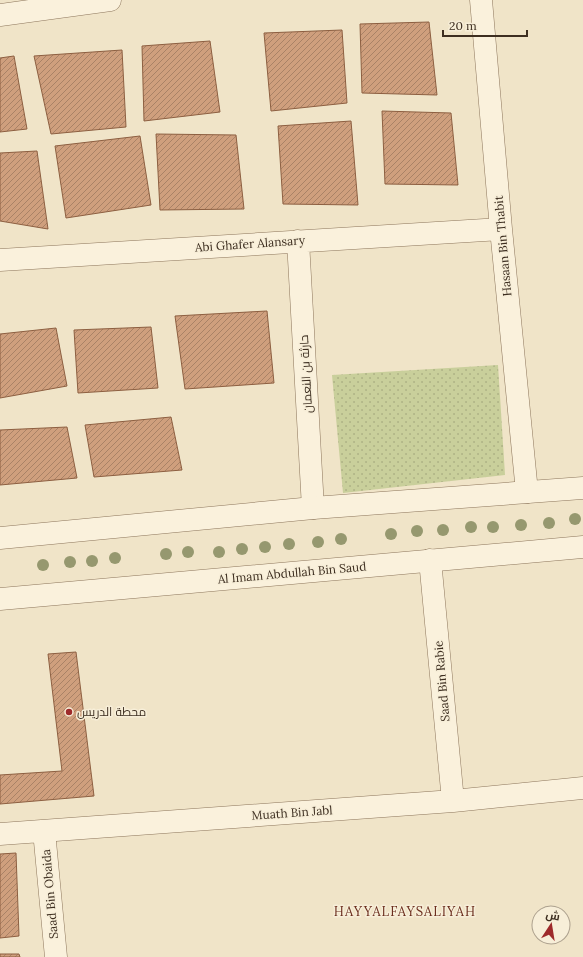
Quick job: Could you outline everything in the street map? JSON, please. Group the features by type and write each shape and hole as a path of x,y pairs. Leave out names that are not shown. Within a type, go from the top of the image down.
{"street":[{"path":"0,15 110,0"},
{"name":"Hasaan Bin Thabit","path":"481,0 501,229 527,492"},
{"name":"Abi Ghafer Alansary","path":"0,260 501,229"},
{"name":"حارثة بن النعمان","path":"298,241 313,508"},
{"path":"0,538 313,508 583,488"},
{"name":"Al Imam Abdullah Bin Saud","path":"0,599 583,547"},
{"name":"Saad Bin Rabie","path":"430,560 453,801"},
{"name":"Muath Bin Jabl","path":"0,834 453,801 583,788"},
{"name":"Saad Bin Obaida","path":"44,831 56,957"}],"green space":[{"path":"498,365 505,475 343,493 332,375"}],"building":[{"path":"429,22 437,95 362,93 360,24"},
{"path":"342,30 347,103 271,111 264,33"},
{"path":"210,41 220,112 144,121 142,46"},
{"path":"122,50 126,127 51,134 34,56"},
{"path":"14,56 27,129 0,132 0,58"},
{"path":"382,111 451,113 458,185 385,184"},
{"path":"351,121 358,205 283,204 278,126"},
{"path":"156,134 236,135 244,209 160,210"},
{"path":"140,136 151,205 66,218 55,146"},
{"path":"37,151 48,229 0,221 0,153"},
{"path":"267,311 274,383 185,389 175,316"},
{"path":"151,327 158,388 78,393 74,330"},
{"path":"56,328 67,386 0,398 0,334"},
{"path":"171,417 182,470 94,477 85,425"},
{"path":"67,427 77,478 0,485 0,430"},
{"name":"محطة الدريس","path":"76,652 94,796 0,804 0,775 62,771 48,654"},
{"path":"16,853 19,936 0,938 0,854"},
{"path":"0,954 19,954 20,957 0,957"}],"place":[{"name":"محطة الدريس","path":"69,712"}],"district":[{"name":"HAYYALFAYSALIYAH","path":"405,911"}]}
